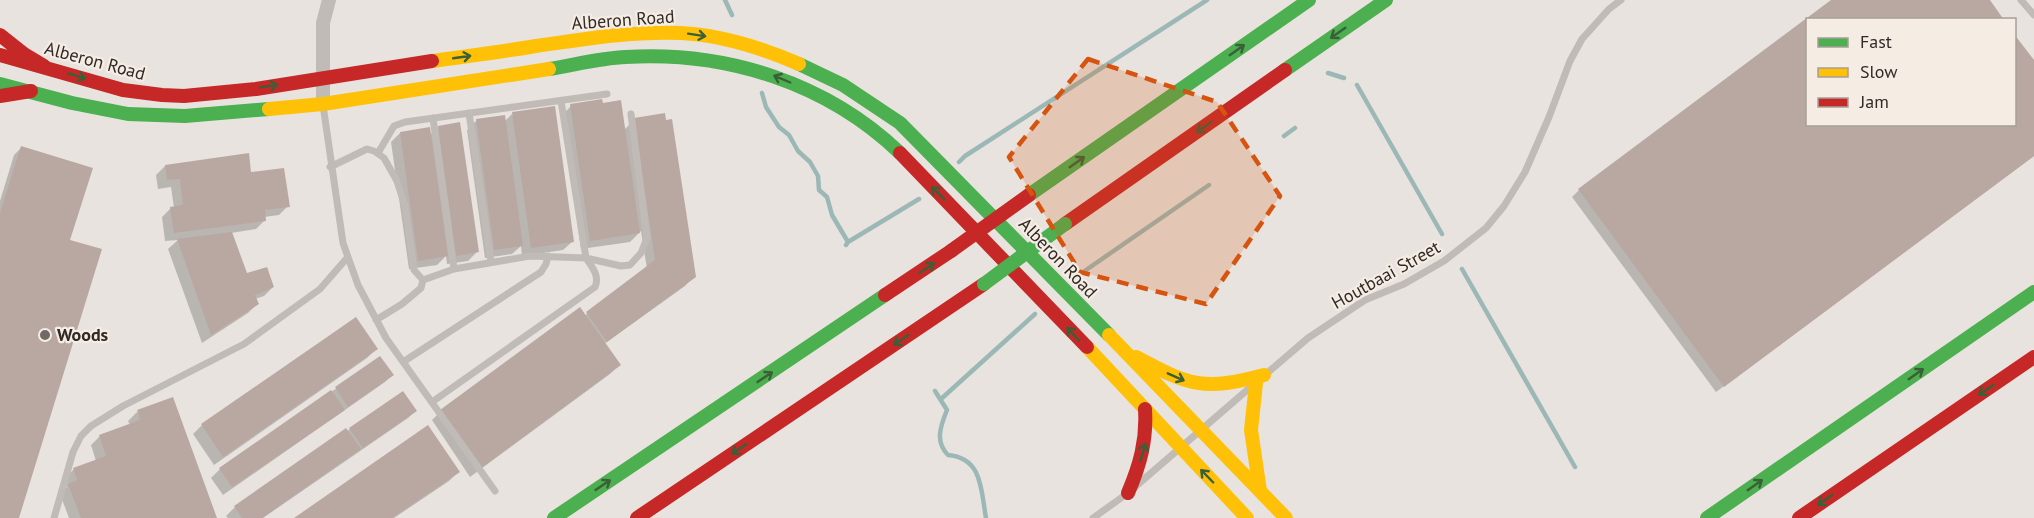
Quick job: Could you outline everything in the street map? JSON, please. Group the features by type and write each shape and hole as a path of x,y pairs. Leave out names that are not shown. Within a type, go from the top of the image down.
{"main road":[{"path":"554,518 951,251 1309,0"},
{"path":"637,518 984,284 1065,224 1386,0"},
{"name":"Alberon Road","path":"0,55 142,93 166,94 226,92 597,37 648,33 687,34 731,41 778,54 836,80 871,101 900,123 1286,518"},
{"path":"0,35 44,66"},
{"name":"Alberon Road","path":"0,84 72,103 128,114 185,116 323,104 624,57 655,55 712,59 768,74 822,97 846,111 887,142 992,247 1247,518"},
{"path":"0,96 31,91"},
{"path":"1707,518 2034,292"},
{"path":"1123,351 1187,381 1203,385 1260,379 1251,430 1260,491"},
{"path":"1799,518 2034,357"},
{"path":"1128,493 1147,440 1145,409"}],"street":[{"path":"323,104 323,23 329,0"}],"lane":[{"name":"Houtbaai Street","path":"1093,518 1128,493 1308,338 1365,300 1404,285 1444,261 1486,228 1504,206 1525,172 1570,61 1582,39 1609,9 1621,0"},
{"path":"2020,0 2034,15"},
{"path":"378,153 394,126 405,122 607,94"},
{"path":"432,402 595,287 596,276 586,258 561,101"},
{"path":"323,104 330,167 347,258 376,320 495,492"},
{"path":"469,113 491,262"},
{"path":"423,280 454,269 530,256 586,258 621,266 630,265 641,253 647,238 631,114"},
{"path":"433,118 454,269"},
{"path":"330,167 367,149 378,153 391,168 405,206 414,270 423,280 422,288 376,320"},
{"path":"404,362 541,272 548,256"},
{"path":"54,518 73,452 81,436 91,426 123,406 244,344 320,289 347,258"}],"highlighted area":[{"path":"1088,59 1217,102 1280,196 1206,304 1080,272 1009,157"}],"building":[{"path":"1831,0 1990,0 2003,18 1807,18"},
{"path":"1806,19 1806,126 2016,126 2016,37 2034,60 2034,156 1724,387 1578,189"},
{"path":"602,99 603,103 621,100 640,233 590,241 570,104"},
{"path":"555,106 574,242 531,248 512,112"},
{"path":"665,113 666,120 672,119 696,277 607,342 586,312 655,260 634,118"},
{"path":"505,115 523,246 494,250 476,119"},
{"path":"460,122 479,252 456,256 438,126"},
{"path":"430,127 448,256 418,261 400,132"},
{"name":"Woods","path":"21,146 93,168 70,240 102,249 19,518 0,518 0,213"},
{"path":"249,153 251,172 284,168 290,207 265,210 266,221 174,233 170,207 183,205 180,179 167,180 165,165"},
{"path":"232,232 247,273 267,267 274,287 255,295 259,304 211,335 177,239"},
{"path":"580,307 621,365 480,469 440,410"},
{"path":"356,317 378,349 223,457 201,424"},
{"path":"380,356 394,375 348,407 335,387"},
{"path":"331,390 345,410 232,487 219,468"},
{"path":"403,391 417,411 363,448 349,428"},
{"path":"173,397 217,518 81,518 68,484 77,480 73,468 106,456 99,435 140,420 137,410"},
{"path":"428,425 460,472 392,518 294,518"},
{"path":"346,428 361,449 262,518 242,518 234,506"}],"waterway":[{"path":"725,0 732,15"},
{"path":"959,162 1207,0"},
{"path":"1328,73 1344,78"},
{"path":"1357,85 1442,234"},
{"path":"762,93 766,107 779,127 789,135 798,151 810,162 818,176 819,190 827,197 832,215 848,242"},
{"path":"1284,136 1295,128"},
{"path":"1073,279 1209,185"},
{"path":"846,245 919,199"},
{"path":"1462,269 1575,467"},
{"path":"941,399 1035,314"},
{"path":"935,391 947,410 941,428 941,445 948,455 959,457 974,469 981,487 986,518"}],"traffic: fast":[{"path":"1029,195 1309,0"},
{"path":"1285,70 1386,0"},
{"path":"549,69 626,57 664,57 738,66 774,76 808,90 841,108 900,153"},
{"path":"799,64 843,85 900,123 1109,335"},
{"path":"0,84 72,103 128,114 185,116 269,109"},
{"path":"984,284 1065,224"},
{"path":"1707,518 2034,292"},
{"path":"554,518 885,295"}],"traffic: slow":[{"path":"432,61 590,38 626,34 681,33 727,39 799,64"},
{"path":"269,109 323,104 549,69"},
{"path":"1109,335 1286,518"},
{"path":"1087,347 1247,518"},
{"path":"1136,357 1184,380 1198,383 1226,383 1264,375"},
{"path":"1256,383 1251,430 1260,491"}],"traffic: jam":[{"path":"0,35 44,66"},
{"path":"0,55 123,90 184,96 256,89 432,61"},
{"path":"1065,224 1285,70"},
{"path":"0,96 31,91"},
{"path":"900,153 1087,347"},
{"path":"951,251 1029,195"},
{"path":"885,295 951,251"},
{"path":"637,518 984,284"},
{"path":"1799,518 2034,357"},
{"path":"1128,493 1142,452 1145,409"}],"place":[{"name":"Woods","path":"45,335"}]}
